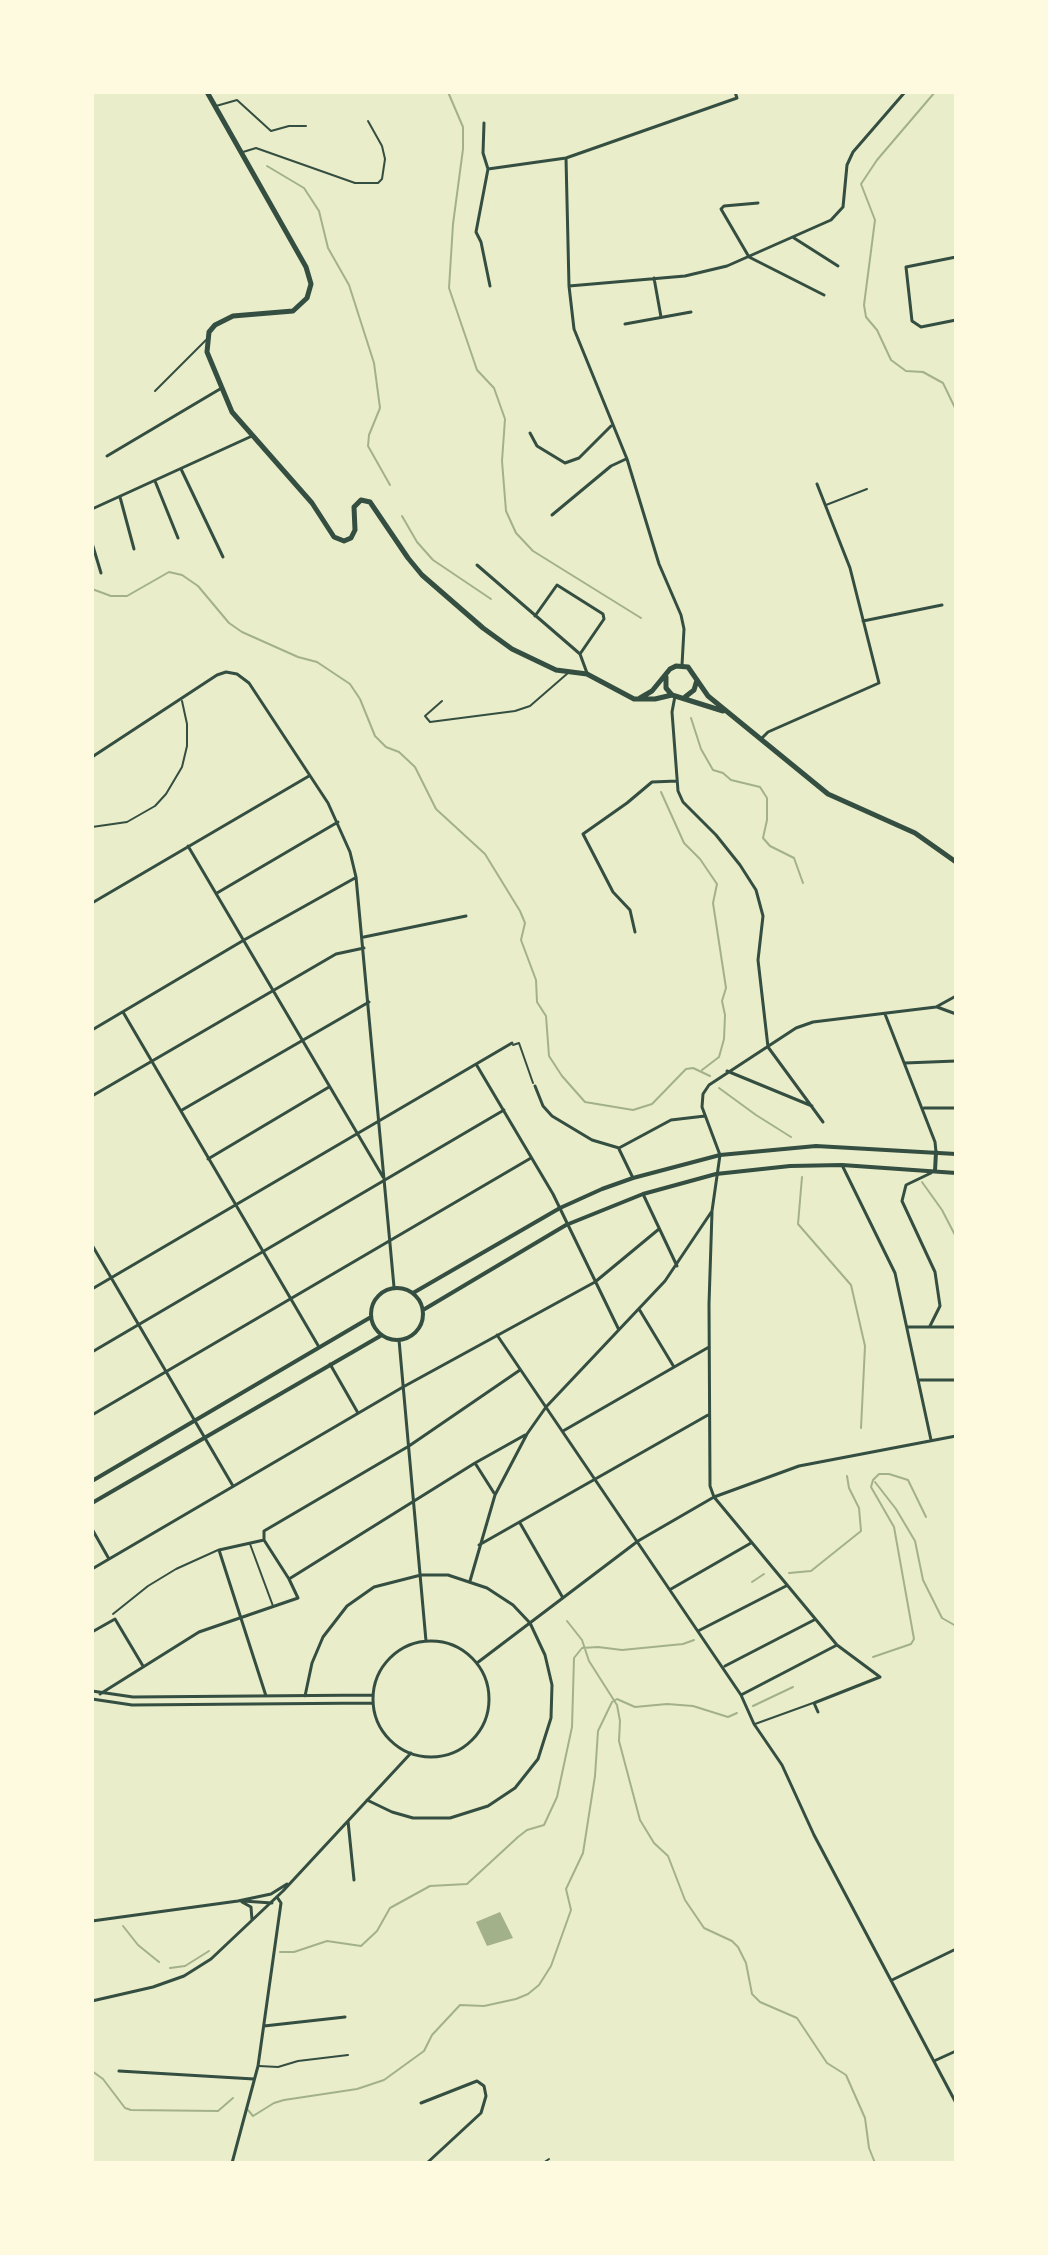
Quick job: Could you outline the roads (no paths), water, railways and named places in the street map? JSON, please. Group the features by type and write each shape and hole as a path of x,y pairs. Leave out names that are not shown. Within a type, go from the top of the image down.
{"main road":[{"path":"207,92 311,277 310,292 298,308 288,313 245,314 222,321 215,325 207,339 207,352 232,412 312,503 334,537 344,541 351,538 355,530 354,507 361,500 370,502 422,575 512,649 545,667 587,674 627,697 684,697 726,711"},
{"path":"639,699 652,691 670,669 682,665 693,671 704,691 726,711 840,801 915,833 956,862"},
{"path":"666,676 666,688 674,696"},
{"path":"684,697 694,690 697,680"}],"street":[{"path":"488,169 566,158 737,98 735,92"},
{"path":"569,286 685,276 727,266 831,220 843,207 847,165 853,152 905,92"},
{"path":"215,106 237,100 271,131 289,126 306,126"},
{"path":"242,152 256,148 355,183 378,183 382,179 385,159 382,146 368,121"},
{"path":"484,123 483,153 488,169 476,232 490,286"},
{"path":"566,158 569,286 574,329 627,459 659,564 681,615 684,629 682,665"},
{"path":"758,203 724,206 721,209 749,257 824,295"},
{"path":"793,238 838,266"},
{"path":"956,257 906,267 912,321 921,327 956,320"},
{"path":"654,278 661,317"},
{"path":"625,324 691,312"},
{"path":"155,391 207,339"},
{"path":"107,456 221,389"},
{"path":"530,433 537,446 565,463 579,458 611,425"},
{"path":"92,509 252,436"},
{"path":"552,515 611,466 627,459"},
{"path":"181,469 223,557"},
{"path":"155,481 178,538"},
{"path":"761,739 768,732 879,683 850,568 817,484"},
{"path":"825,505 867,489"},
{"path":"120,497 134,549"},
{"path":"92,543 101,573"},
{"path":"477,565 580,654 587,674"},
{"path":"535,616 557,585 603,614 604,619 580,654"},
{"path":"863,621 942,605"},
{"path":"92,757 226,672 237,674 249,683 338,822 356,877 364,937 394,1287"},
{"path":"442,701 425,716 430,722 515,711 530,706 569,672"},
{"path":"674,696 672,712 678,791 683,802 716,835 756,890 763,916 758,960 768,1047 815,1107 823,1122"},
{"path":"92,827 114,825 138,817 155,806 175,782 187,746 187,724 181,698"},
{"path":"92,903 310,775"},
{"path":"635,932 630,910 613,892 583,834 652,782 677,781"},
{"path":"216,893 338,822"},
{"path":"188,846 385,1180"},
{"path":"92,1030 356,877"},
{"path":"364,937 466,916"},
{"path":"92,1096 336,954 364,948"},
{"path":"754,1724 880,1677 837,1645 814,1620 714,1497 710,1486 712,1211 720,1155 702,1107 705,1090 727,1071 796,1028 813,1022 936,1007 956,996"},
{"path":"180,1111 369,1002"},
{"path":"936,1007 956,1014"},
{"path":"123,1012 319,1348"},
{"path":"885,1014 935,1142 935,1171"},
{"path":"92,1289 512,1044 519,1043 543,1106 552,1116 592,1140 619,1148 671,1120 705,1116"},
{"path":"905,1063 956,1061"},
{"path":"476,1064 560,1208 619,1330"},
{"path":"727,1071 815,1107"},
{"path":"208,1159 330,1087"},
{"path":"922,1108 956,1108"},
{"path":"92,1352 504,1110"},
{"path":"413,1293 560,1208 633,1178 720,1155 816,1146 956,1154"},
{"path":"619,1148 633,1178"},
{"path":"92,1415 531,1158"},
{"path":"842,1165 895,1273 931,1440"},
{"path":"423,1310 566,1225 643,1194 716,1174 790,1166 842,1165 956,1173"},
{"path":"930,1326 940,1306 935,1272 902,1201 906,1185 935,1171"},
{"path":"643,1194 677,1266"},
{"path":"470,1581 495,1495 527,1434 546,1407 677,1266 712,1211"},
{"path":"92,1569 403,1387 595,1282 659,1229"},
{"path":"92,1245 233,1486"},
{"path":"394,1287 413,1293 423,1310 419,1328 399,1340 382,1335 371,1317 375,1299 383,1291 394,1287"},
{"path":"639,1309 674,1367"},
{"path":"92,1481 371,1317"},
{"path":"907,1327 956,1327"},
{"path":"92,1503 382,1335"},
{"path":"497,1335 741,1695 956,2103"},
{"path":"399,1340 426,1641"},
{"path":"563,1431 709,1347"},
{"path":"329,1364 358,1413"},
{"path":"100,1694 199,1632 298,1598 264,1540 264,1531 409,1446 520,1370"},
{"path":"919,1380 956,1380"},
{"path":"479,1545 705,1415 710,1415"},
{"path":"289,1579 527,1434"},
{"path":"477,1663 638,1541 714,1497 799,1466 956,1436"},
{"path":"475,1463 495,1495"},
{"path":"520,1523 563,1598"},
{"path":"92,1529 109,1559"},
{"path":"92,1632 150,1585 176,1569 219,1550 264,1540"},
{"path":"250,1543 273,1606"},
{"path":"670,1590 751,1543"},
{"path":"219,1550 266,1696"},
{"path":"305,1696 312,1663 323,1637 347,1606 374,1587 421,1575 448,1575 487,1588 513,1605 530,1623 545,1655 552,1685 551,1718 538,1759 515,1788 488,1806 450,1818 413,1818 367,1800"},
{"path":"698,1631 786,1586"},
{"path":"114,1617 143,1666"},
{"path":"724,1667 814,1620"},
{"path":"426,1641 444,1642 462,1650 477,1663 486,1681 489,1698 487,1715 469,1743 447,1754 430,1757 411,1753 386,1735 377,1719 373,1695 376,1680 391,1656 408,1645 426,1641"},
{"path":"741,1695 837,1645"},
{"path":"92,1691 133,1697 373,1695"},
{"path":"92,1699 132,1705 373,1703"},
{"path":"814,1703 818,1712"},
{"path":"92,2001 153,1987 184,1976 211,1959 272,1903 411,1753"},
{"path":"348,1821 354,1880"},
{"path":"92,1921 238,1901 271,1894 293,1880"},
{"path":"232,2163 258,2066 281,1903 277,1897"},
{"path":"238,1901 272,1903"},
{"path":"238,1901 251,1907 251,1922"},
{"path":"892,1980 956,1949"},
{"path":"264,2026 345,2017"},
{"path":"934,2062 956,2051"},
{"path":"258,2066 278,2067 298,2061 348,2055"},
{"path":"119,2071 254,2079"},
{"path":"421,2103 477,2081 484,2086 486,2096 481,2113 427,2163"},
{"path":"543,2163 549,2159"}],"waterway":[{"path":"448,92 463,127 449,288 477,370 494,388 505,419 502,461 506,511 516,533 533,551 641,618"},
{"path":"935,92 877,160 861,184 875,220 864,305 866,317 877,330 891,360 906,371 923,372 943,383 956,410"},
{"path":"267,166 304,188 319,211 328,248 349,285 374,363 380,408 368,446 390,485"},
{"path":"402,516 417,542 433,560 491,599"},
{"path":"92,589 111,596 127,596 169,572 182,575 198,586 229,623 242,632 298,657 317,662 350,684 360,699 375,736 415,767 436,809 485,854 520,911 525,923 521,940 536,980 537,1002 546,1016 549,1056 585,1102 633,1110 652,1104 686,1069 693,1068 710,1076"},
{"path":"691,718 701,749 713,770 731,780 760,787 767,798 763,838 770,846 794,858 803,883"},
{"path":"661,792 684,843 700,859 717,884 713,903 726,988 722,1001 724,1039 719,1057 702,1070"},
{"path":"719,1088 791,1137"},
{"path":"802,1177 798,1224 851,1285 865,1346 861,1428"},
{"path":"922,1182 956,1237"},
{"path":"873,1657 911,1644 914,1639 894,1527 871,1487 873,1480 879,1474 908,1480 926,1517"},
{"path":"789,1573 811,1571 861,1531 859,1508 847,1476"},
{"path":"875,1482 915,1541 923,1580 942,1618 956,1626"},
{"path":"752,1582 764,1574"},
{"path":"567,1621 582,1640 589,1661 617,1705 619,1741 640,1820 654,1843 668,1856 685,1900 704,1928 738,1947 746,1963 752,1994 760,2002 797,2018 827,2063 846,2075 865,2118 869,2148 875,2163"},
{"path":"280,1952 294,1952 327,1941 361,1946 377,1931 390,1908 430,1886 467,1884 527,1830 544,1825 557,1797 572,1727 574,1658 582,1648 622,1650 683,1644 694,1640"},
{"path":"753,1706 793,1687"},
{"path":"248,2110 253,2116 284,2100 357,2089 384,2080 424,2051 432,2035 460,2005 484,2006 516,1999 539,1985 551,1966 571,1910 566,1889 583,1853 595,1776 598,1731 612,1702 617,1699 635,1707 667,1704 693,1706 728,1717 737,1713"},
{"path":"123,1926 138,1945 159,1962"},
{"path":"170,1968 185,1966 209,1951"},
{"path":"92,2071 103,2079 125,2108 131,2110 218,2111 233,2098"}]}
